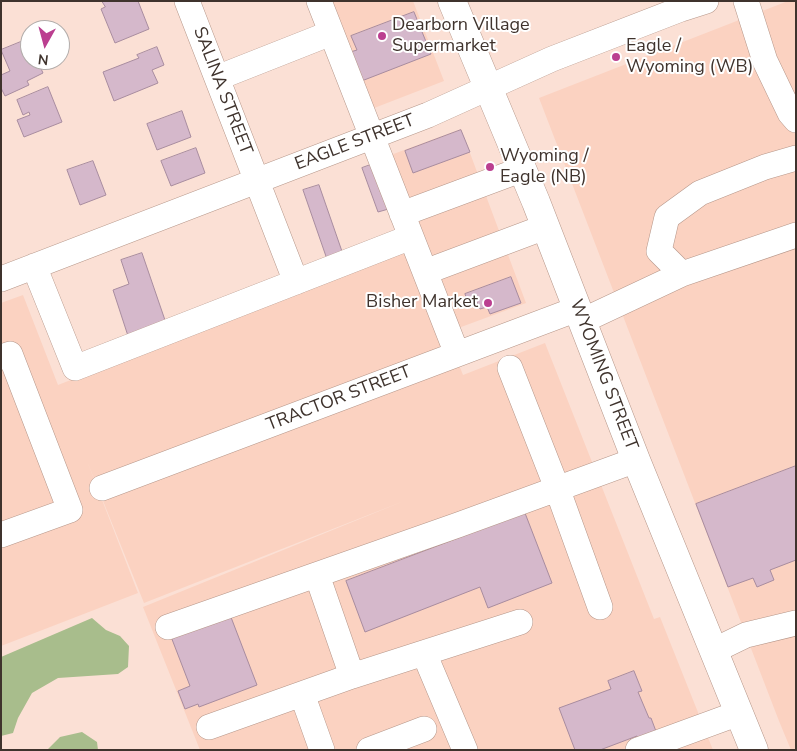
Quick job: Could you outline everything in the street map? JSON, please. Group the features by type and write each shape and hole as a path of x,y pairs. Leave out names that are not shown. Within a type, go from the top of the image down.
{"main road":[{"name":"WYOMING STREET","path":"452,1 522,169 636,460 754,750"}],"street":[{"name":"SALINA STREET","path":"187,1 296,282"},
{"path":"319,1 457,354"},
{"name":"EAGLE STREET","path":"1,279 428,116 552,59 685,5 706,1"},
{"path":"746,1 765,61 790,113 796,120"},
{"path":"217,78 331,33"},
{"path":"682,274 659,251 667,217 700,193 765,167 796,158"},
{"path":"402,214 522,169"},
{"path":"425,272 545,227"},
{"name":"TRACTOR STREET","path":"102,488 457,354 579,315 682,274 796,235"},
{"path":"34,266 75,368 411,237"},
{"path":"1,357 10,354 70,510 1,535"},
{"path":"510,368 557,488 600,607"},
{"path":"168,626 458,525 636,460"},
{"path":"317,575 352,676"},
{"path":"209,727 352,676 520,622"},
{"path":"713,651 746,635 796,623"},
{"path":"424,653 465,750"},
{"path":"302,694 322,750"},
{"path":"638,750 739,713"},
{"path":"369,750 424,729"}],"shaded area":[{"path":"327,1 413,1 444,81 369,110"},
{"path":"788,1 796,1 796,750 791,750 779,721 539,98"},
{"path":"461,129 526,303 453,330 388,156"},
{"path":"412,246 463,375 545,343 654,619 660,617 713,750 200,750 143,607 404,501 144,603 87,461 138,593 1,646 1,303 23,295 58,385"}],"green space":[{"path":"92,618 106,630 120,636 129,646 128,667 118,674 58,678 32,693 18,718 13,733 1,736 1,657"},
{"path":"82,732 97,742 98,750 47,750 60,737"}],"building":[{"path":"102,1 138,1 149,29 115,43 101,9 105,7"},
{"path":"414,12 431,54 359,82 347,53 357,50 351,36"},
{"path":"20,42 20,70 42,70 43,73 27,81 29,85 5,96 1,88 1,75 10,71 1,50"},
{"path":"157,47 164,65 152,70 158,83 114,101 103,72 139,58 137,55"},
{"path":"48,87 62,122 24,137 17,120 30,115 29,112 23,115 17,100"},
{"path":"182,111 191,137 157,150 147,124"},
{"path":"461,130 470,152 413,173 405,151"},
{"path":"196,148 205,173 171,186 161,161"},
{"path":"93,161 106,195 80,205 67,170"},
{"path":"376,163 392,208 378,212 362,168"},
{"path":"319,185 345,260 329,265 303,190"},
{"path":"142,253 167,326 129,339 113,290 129,284 121,260"},
{"path":"511,277 521,303 490,314 487,307 480,309 477,302 469,305 465,294"},
{"path":"796,466 796,560 770,570 774,580 757,587 753,578 728,587 696,504"},
{"path":"525,513 552,583 488,608 480,587 365,632 346,581"},
{"path":"229,612 257,685 199,707 198,704 185,709 178,691 190,686 170,634"},
{"path":"634,671 642,691 638,692 657,734 639,741 637,736 600,750 575,750 559,708 611,689 608,681"}],"place":[{"name":"Dearborn Village Supermarket","path":"382,36"},
{"name":"Eagle / Wyoming (WB)","path":"616,57"},
{"name":"Wyoming / Eagle (NB)","path":"490,167"},
{"name":"Bisher Market","path":"488,303"}]}
